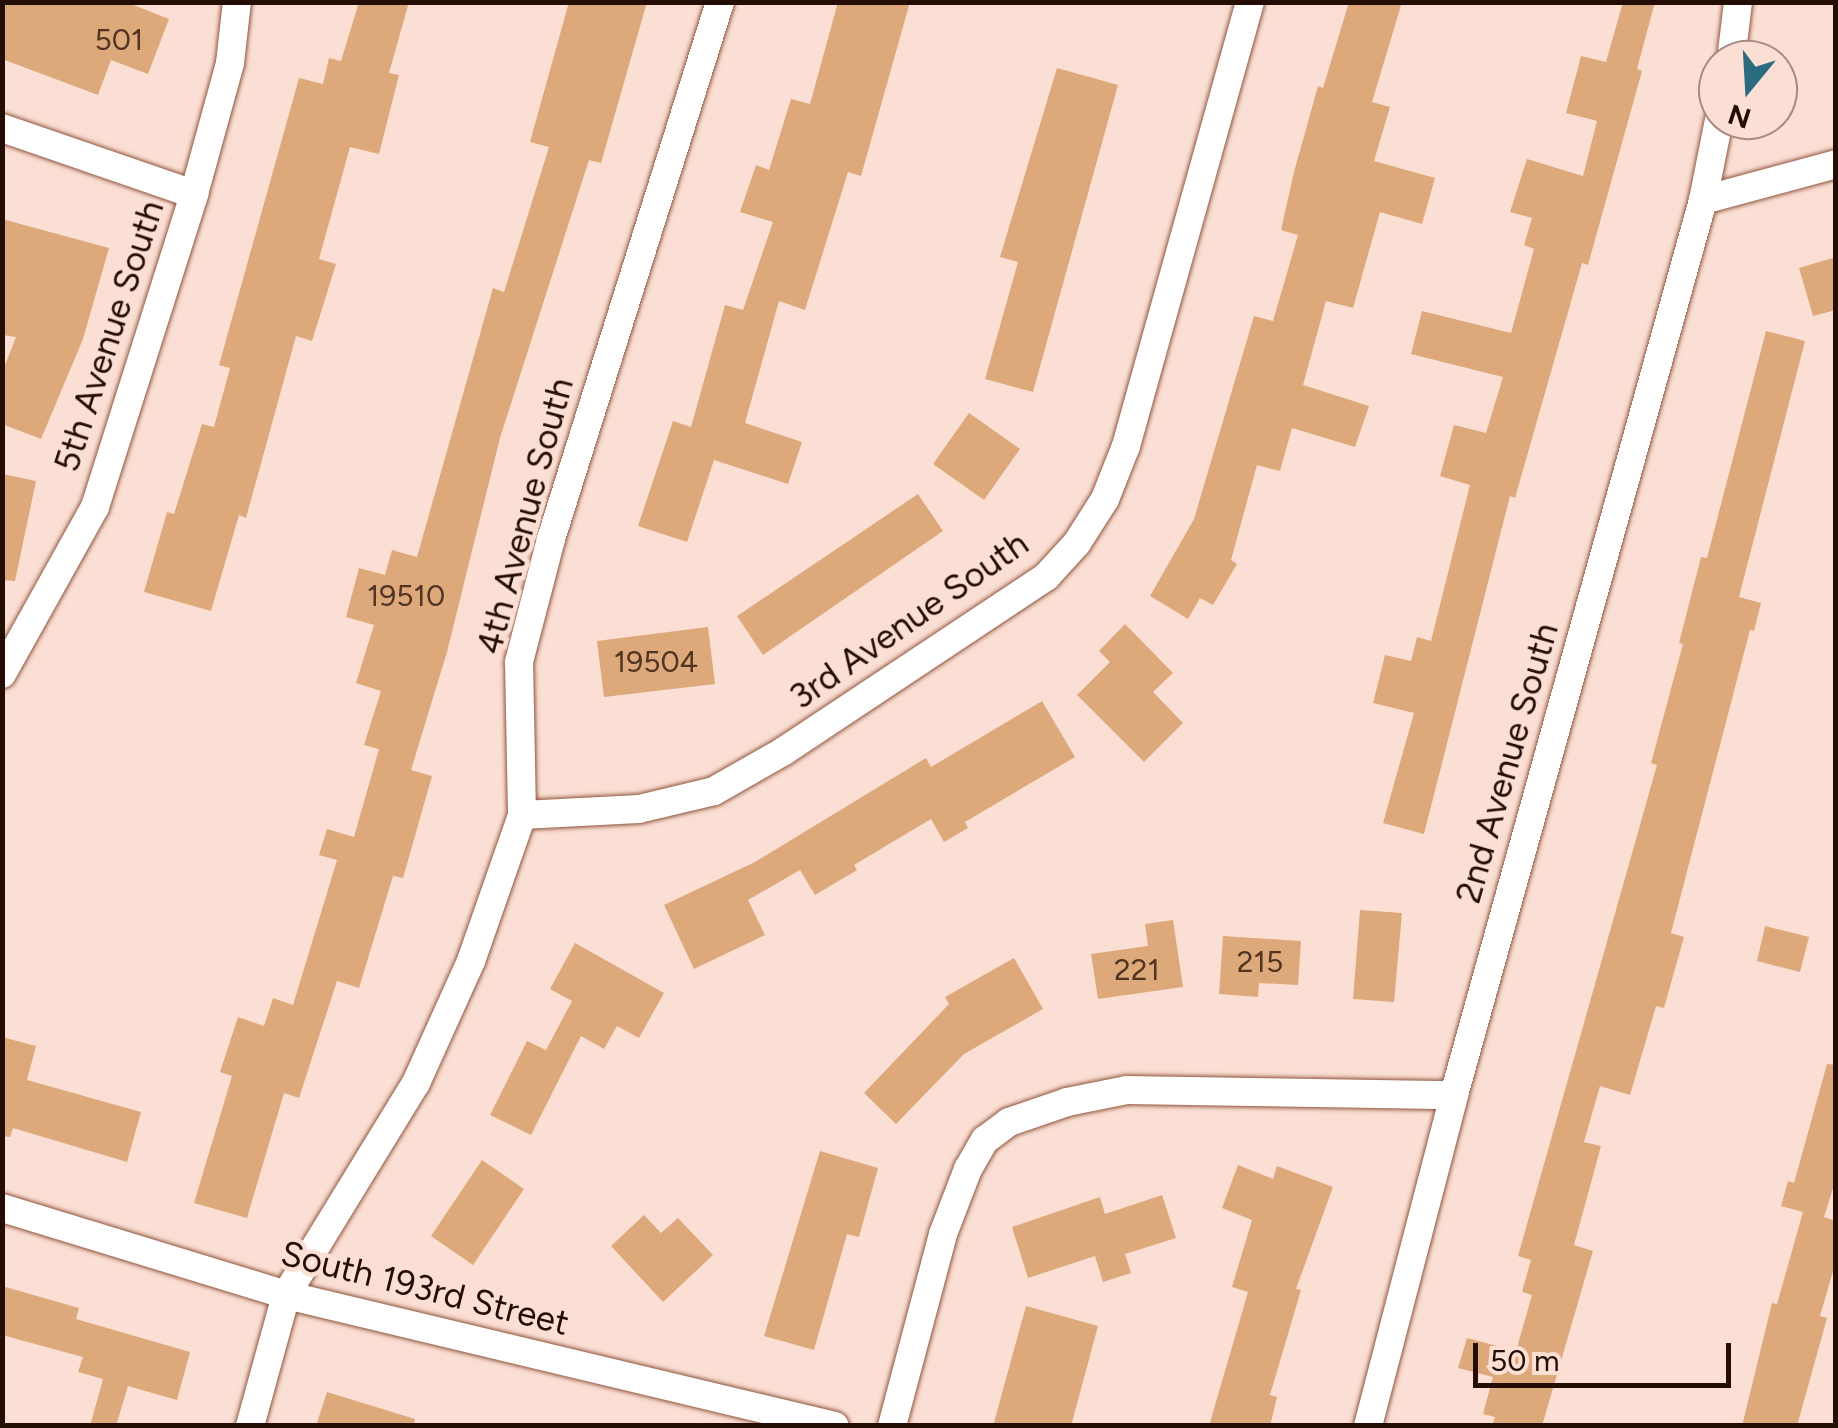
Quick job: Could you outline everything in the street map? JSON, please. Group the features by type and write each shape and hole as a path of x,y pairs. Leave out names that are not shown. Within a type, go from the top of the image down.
{"street":[{"name":"5th Avenue South","path":"3,671 94,508 194,194 230,63 237,2"},
{"name":"4th Avenue South","path":"250,1426 286,1295 416,1083 471,961 522,815 519,662 551,539 720,2"},
{"name":"3rd Avenue South","path":"522,815 639,809 714,791 784,751 1046,577 1078,543 1105,499 1126,446 1250,2"},
{"path":"1733,40 1738,2"},
{"path":"2,128 194,194"},
{"name":"2nd Avenue South","path":"1368,1426 1454,1095 1703,200 1715,140"},
{"path":"1703,200 1836,164"},
{"path":"892,1426 943,1234 968,1168 985,1140 1010,1122 1053,1107 1127,1090 1454,1095"},
{"name":"South 193rd Street","path":"2,1208 286,1295 835,1426"}],"building":[{"path":"2,2 126,2 169,19 148,74 111,60 98,95 2,59"},
{"path":"359,2 409,2 389,73 399,75 379,154 350,147 319,259 336,264 312,341 296,336 246,518 239,515 211,611 144,592 167,512 174,514 202,424 214,427 230,368 219,365 299,78 323,84 329,58 341,61"},
{"path":"569,2 647,2 601,163 589,160 500,438 447,652 411,770 432,776 403,878 393,876 359,988 337,981 299,1098 284,1093 247,1218 194,1203 232,1076 220,1072 238,1017 264,1026 273,998 293,1005 337,860 319,855 327,829 354,837 379,749 364,745 381,691 356,683 374,625 346,617 359,568 385,575 392,550 417,557 493,288 504,292 549,147 530,142"},
{"path":"838,2 910,2 861,176 848,172 805,310 779,301 745,423 802,442 788,484 714,460 687,542 638,526 673,421 691,427 725,305 743,310 773,222 740,212 756,165 769,170 791,99 810,104"},
{"path":"1349,2 1402,2 1372,102 1390,107 1374,161 1435,178 1422,224 1380,212 1353,308 1326,301 1303,385 1369,406 1355,447 1292,428 1280,471 1257,465 1231,560 1237,564 1213,605 1200,598 1188,619 1150,596 1194,519 1254,316 1273,321 1298,235 1281,230 1294,172 1318,86 1323,88"},
{"path":"1623,2 1655,2 1637,69 1642,71 1588,265 1582,263 1515,498 1510,496 1424,834 1383,823 1414,713 1373,703 1385,655 1411,661 1417,637 1431,641 1470,485 1440,476 1454,425 1486,433 1503,377 1411,354 1422,311 1511,333 1534,249 1524,245 1532,218 1510,212 1527,159 1583,176 1597,121 1566,113 1581,56 1606,62"},
{"path":"1057,68 1118,85 1033,392 985,379 1018,262 1000,257"},
{"path":"2,219 109,248 83,339 41,439 2,424 2,373 16,337 2,335"},
{"path":"1836,257 1836,310 1813,316 1799,268"},
{"path":"1766,331 1805,341 1739,597 1761,603 1754,631 1750,630 1671,933 1684,937 1664,1008 1656,1006 1630,1095 1600,1086 1584,1142 1601,1146 1574,1245 1593,1251 1542,1426 1492,1426 1495,1417 1483,1414 1493,1377 1458,1368 1467,1338 1516,1351 1532,1295 1522,1292 1531,1260 1518,1256 1657,765 1651,763 1683,644 1679,643 1701,557 1707,558"},
{"path":"969,413 1020,449 984,500 933,464"},
{"path":"2,474 36,481 15,581 2,580"},
{"path":"918,494 943,531 763,655 737,616"},
{"path":"1125,624 1173,673 1153,692 1183,723 1144,762 1077,695 1110,662 1099,651"},
{"path":"708,627 715,684 604,697 597,641"},
{"path":"1042,701 1075,757 965,822 968,828 944,842 931,819 854,865 857,870 815,895 800,870 748,900 765,935 694,969 664,905 755,862 926,758 931,767"},
{"path":"1360,910 1402,913 1394,1002 1353,999"},
{"path":"1173,920 1183,987 1098,999 1091,954 1148,946 1145,924"},
{"path":"1765,926 1809,937 1800,972 1757,961"},
{"path":"1223,936 1301,941 1298,985 1259,983 1258,997 1219,994"},
{"path":"575,943 664,993 639,1038 617,1026 604,1049 581,1036 531,1135 490,1115 527,1041 546,1050 572,1001 550,989"},
{"path":"1014,958 1043,1009 964,1054 896,1124 864,1093 949,1004 945,997"},
{"path":"2,1037 36,1046 27,1080 141,1112 127,1162 13,1128 10,1137 2,1136"},
{"path":"1827,1064 1836,1065 1836,1179 1824,1217 1836,1221 1836,1261 1820,1316 1827,1318 1797,1426 1742,1426 1772,1303 1777,1304 1803,1212 1781,1206 1788,1181 1794,1183"},
{"path":"820,1151 878,1168 859,1237 847,1234 814,1350 764,1336"},
{"path":"482,1160 524,1189 473,1265 431,1236"},
{"path":"1238,1165 1273,1179 1277,1166 1333,1187 1296,1289 1301,1290 1270,1395 1277,1397 1270,1426 1209,1426 1248,1292 1232,1287 1252,1220 1222,1208"},
{"path":"1162,1195 1176,1238 1125,1254 1131,1273 1103,1282 1095,1256 1028,1278 1012,1227 1100,1197 1105,1214"},
{"path":"644,1215 661,1233 678,1218 713,1255 663,1302 611,1246"},
{"path":"2,1286 79,1308 76,1319 190,1352 177,1400 128,1386 116,1426 90,1426 103,1379 78,1372 83,1357 2,1335"},
{"path":"1026,1306 1098,1326 1071,1426 993,1426"},
{"path":"327,1392 415,1419 414,1426 316,1426"}]}
